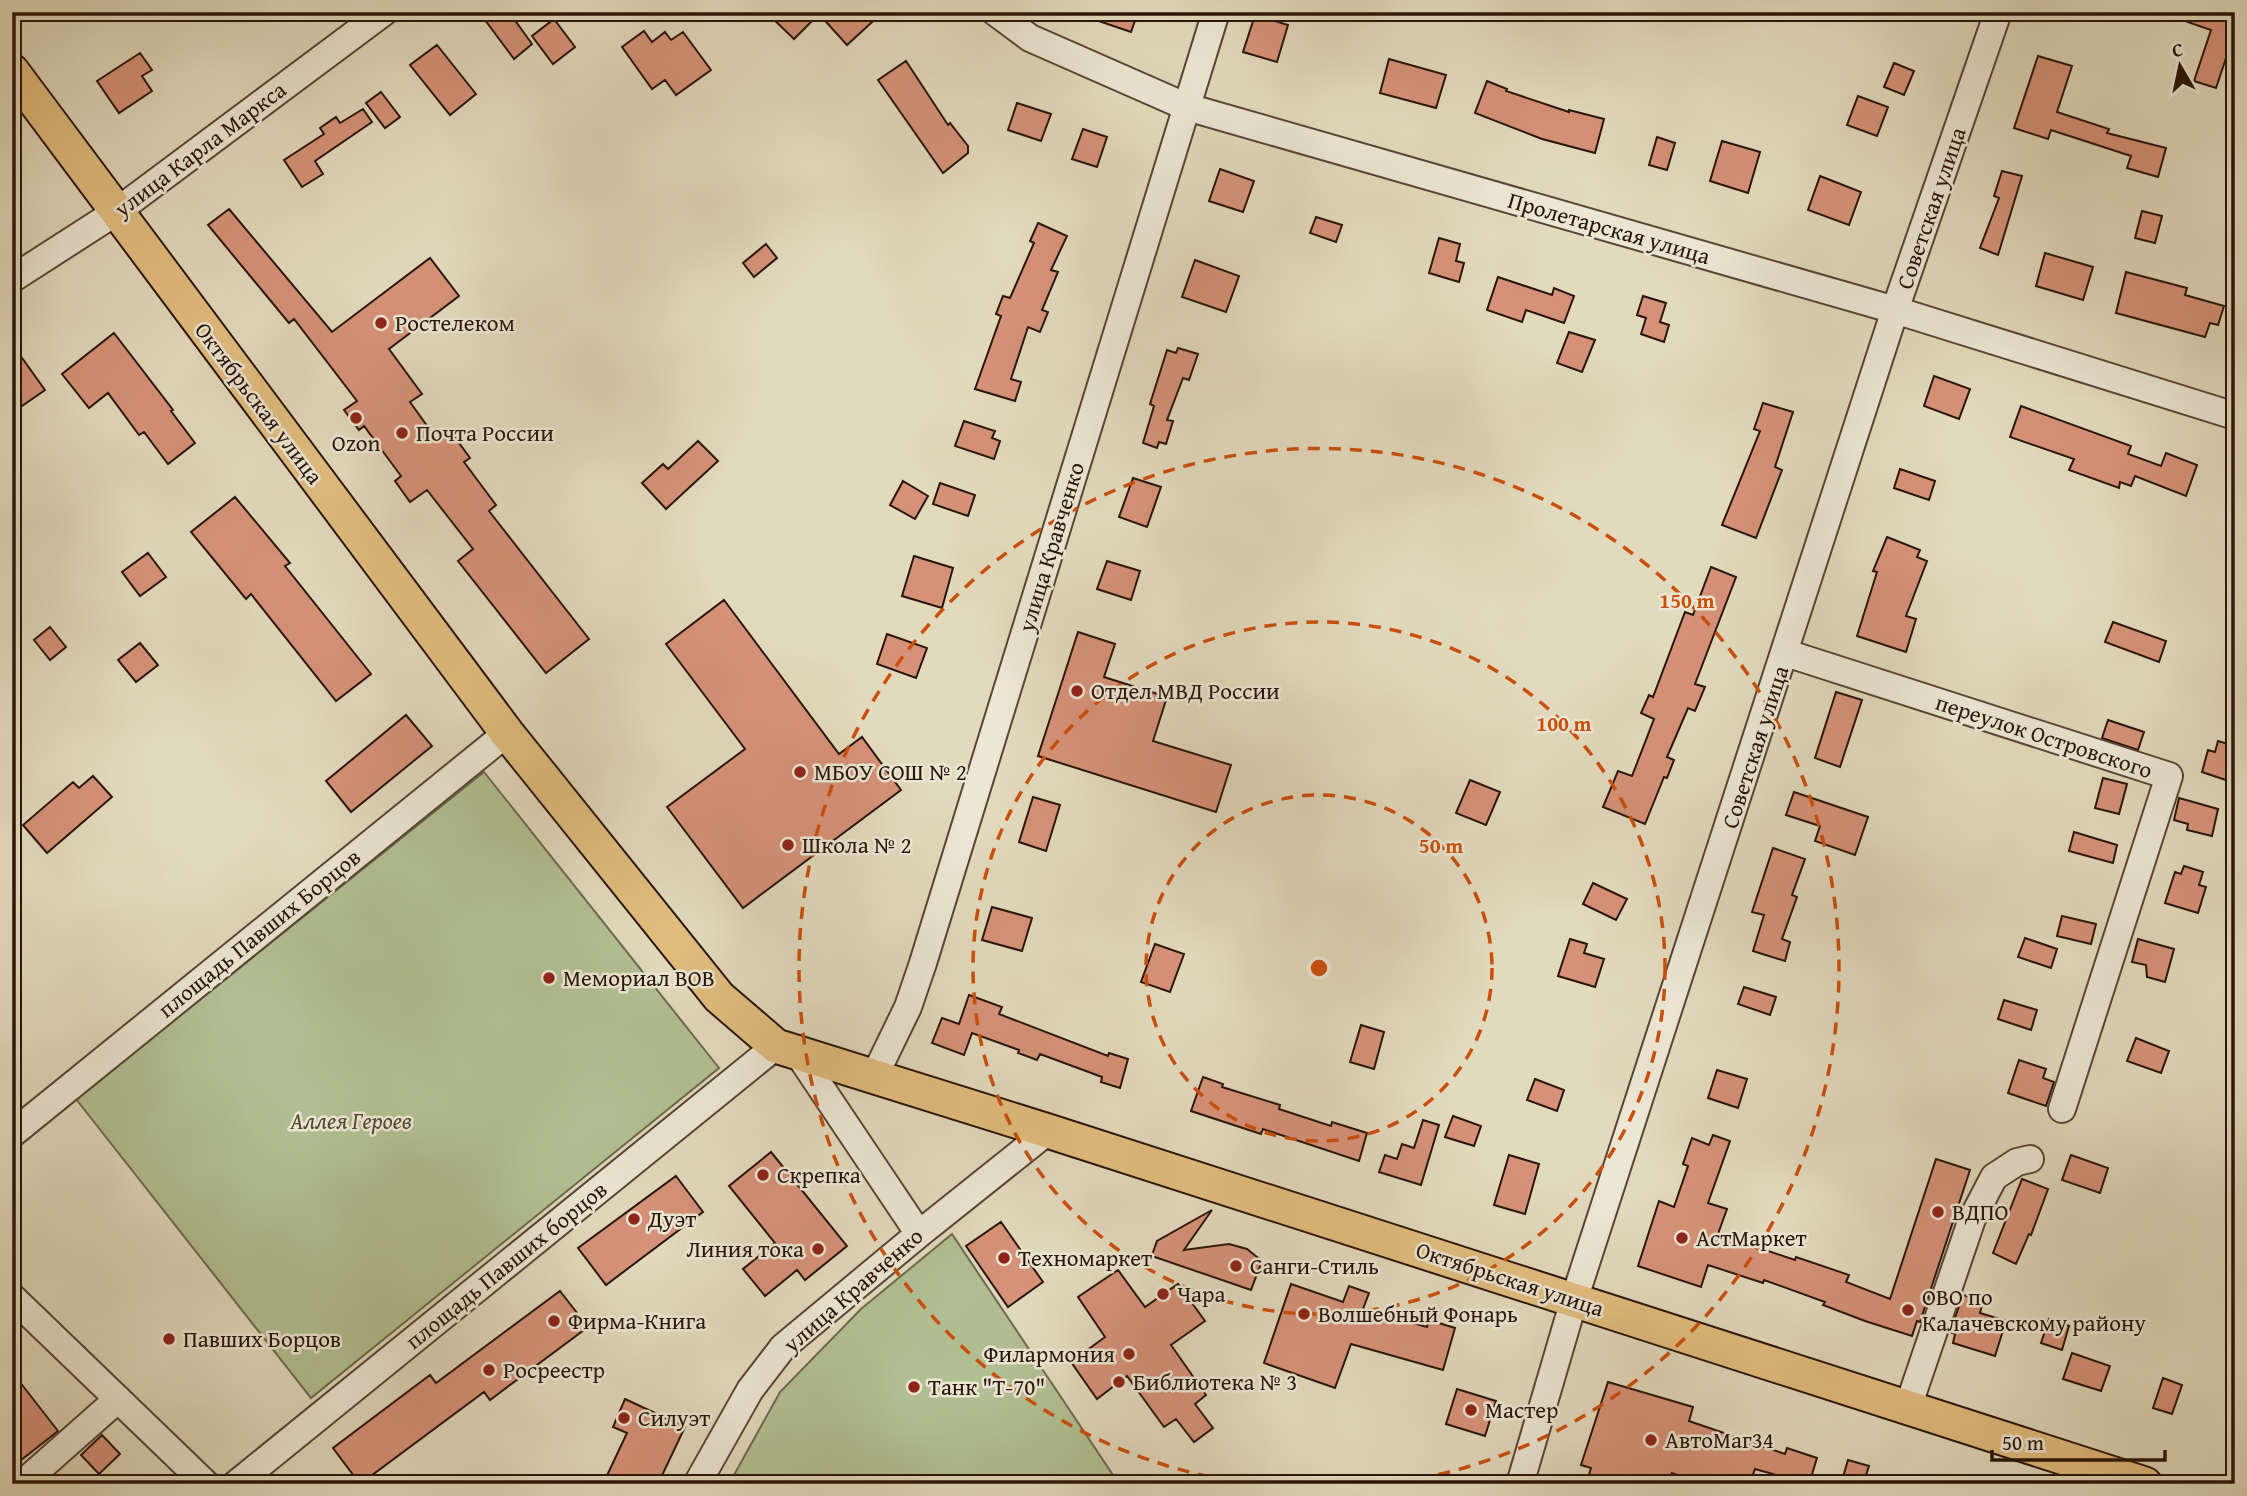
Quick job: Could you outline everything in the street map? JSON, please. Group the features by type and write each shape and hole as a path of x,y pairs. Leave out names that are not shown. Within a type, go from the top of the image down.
{"main road":[{"name":"Октябрьская улица","path":"12,71 506,733 719,997 788,1050 2145,1484"}],"street":[{"name":"улица Карла Маркса","path":"12,279 116,212 384,12"},
{"name":"Пролетарская улица","path":"995,12 1030,38 1187,107 1895,310 2235,416"},
{"name":"улица Кравченко","path":"874,1077 908,1007 923,962 1216,12"},
{"name":"Советская улица","path":"1520,1484 1574,1300 1786,653 1895,310 1997,12"},
{"name":"переулок Островского","path":"1786,653 2169,776 2062,1109"},
{"name":"площадь Павших Борцов","path":"12,1134 506,733"},
{"path":"788,1050 919,1234"},
{"name":"площадь Павших борцов","path":"236,1484 788,1050"},
{"name":"улица Кравченко","path":"697,1484 750,1390 783,1348 1048,1131"},
{"path":"1908,1407 1972,1219 1994,1177 2017,1162 2030,1159"},
{"path":"12,1297 206,1484"},
{"path":"27,1484 31,1476 118,1399"}],"green space":[{"name":"Аллея Героев","path":"484,772 719,1068 311,1398 76,1099"},
{"path":"952,1234 1119,1484 729,1484 780,1392 861,1309"}],"building":[{"path":"479,12 509,12 532,44 514,59"},
{"path":"766,12 883,12 847,45 819,14 794,39"},
{"path":"1081,12 1138,12 1131,32 1081,15"},
{"path":"2168,12 2235,12 2235,31 2216,88 2194,81 2211,30 2168,15"},
{"path":"1255,15 1288,25 1277,62 1243,52"},
{"path":"554,19 575,47 553,64 532,36"},
{"path":"644,31 652,42 665,32 671,40 683,32 711,70 676,95 665,80 652,89 622,47"},
{"path":"437,45 476,94 450,115 410,65"},
{"path":"140,53 152,70 142,76 152,91 119,113 97,81"},
{"path":"2038,56 2072,66 2057,112 2109,129 2107,133 2166,148 2158,177 2127,168 2131,156 2051,130 2048,139 2014,128"},
{"path":"1389,59 1446,75 1436,108 1380,93"},
{"path":"906,61 948,125 950,123 968,146 968,153 943,173 878,80"},
{"path":"1894,63 1914,71 1904,95 1884,87"},
{"path":"1487,81 1507,89 1506,91 1569,112 1604,119 1595,153 1542,139 1475,113"},
{"path":"381,92 400,117 385,128 366,103"},
{"path":"1858,96 1888,107 1877,136 1847,125"},
{"path":"1017,103 1051,114 1041,141 1008,130"},
{"path":"363,109 372,122 315,161 323,174 302,187 284,160 324,134 320,128 336,117 340,123"},
{"path":"1083,129 1107,137 1097,167 1072,159"},
{"path":"1657,137 1675,143 1667,170 1649,165"},
{"path":"1722,141 1760,152 1748,193 1710,181"},
{"path":"1220,169 1254,181 1243,212 1209,201"},
{"path":"2002,171 2022,176 1998,255 1980,248 1999,198 1994,196"},
{"path":"1820,176 1861,192 1849,225 1808,210"},
{"path":"229,209 332,332 430,258 459,296 389,349 422,394 410,402 438,441 451,432 470,458 464,462 496,505 489,511 589,639 546,673 458,561 473,549 427,490 410,502 395,481 401,476 364,426 359,430 344,410 357,401 294,319 289,323 208,225"},
{"path":"2142,211 2162,216 2155,243 2135,238"},
{"path":"1316,217 1342,225 1336,242 1310,233"},
{"path":"1038,223 1067,236 1051,270 1058,272 1042,310 1048,312 1040,332 1028,327 1011,379 1021,382 1015,401 975,389 1001,316 996,314 1003,296 1010,298 1034,243 1030,241"},
{"path":"1439,238 1460,244 1456,261 1464,263 1459,282 1429,273"},
{"path":"766,244 777,258 754,277 743,263"},
{"path":"2045,253 2093,267 2083,300 2036,286"},
{"path":"1195,260 1239,276 1226,312 1182,297"},
{"path":"2126,272 2187,288 2185,295 2224,306 2218,325 2210,323 2205,337 2116,313"},
{"path":"1498,277 1552,295 1554,288 1574,296 1564,323 1526,310 1522,322 1487,310"},
{"path":"1643,296 1666,303 1660,322 1669,325 1664,342 1641,334 1646,318 1637,315"},
{"path":"1569,332 1595,340 1582,372 1557,363"},
{"path":"114,333 195,443 168,464 144,432 139,435 108,393 89,408 62,374"},
{"path":"12,344 45,390 19,408 12,398"},
{"path":"1178,348 1198,354 1189,380 1183,378 1167,420 1173,421 1166,444 1159,442 1157,448 1143,443 1154,406 1150,404 1167,350 1176,353"},
{"path":"1934,376 1970,389 1959,419 1924,406"},
{"path":"1763,403 1793,412 1775,467 1782,470 1756,538 1722,525 1760,431 1754,429"},
{"path":"2021,406 2131,446 2128,454 2161,466 2166,453 2197,465 2186,496 2135,476 2131,486 2120,482 2119,488 2069,470 2074,459 2010,437"},
{"path":"964,421 995,431 992,438 1000,441 994,459 955,446"},
{"path":"698,441 718,461 666,509 642,483 663,464 668,469"},
{"path":"1900,469 1935,481 1929,500 1894,488"},
{"path":"1133,478 1161,487 1147,527 1119,517"},
{"path":"903,481 928,496 915,519 890,505"},
{"path":"940,483 975,495 968,516 933,504"},
{"path":"235,497 290,563 285,566 371,674 336,701 251,594 246,599 191,532"},
{"path":"1887,537 1920,550 1917,557 1927,561 1906,616 1916,619 1906,652 1857,636 1877,572 1873,571"},
{"path":"148,553 166,577 140,596 122,572"},
{"path":"914,556 953,568 942,608 902,596"},
{"path":"1107,561 1140,571 1131,600 1097,589"},
{"path":"1711,567 1736,577 1695,684 1705,687 1695,711 1688,708 1667,757 1674,760 1645,824 1603,807 1618,771 1632,776 1654,719 1641,713 1649,695 1653,697 1685,612 1693,615"},
{"name":"МБОУ СОШ № 2","path":"724,600 839,754 862,737 901,790 743,908 667,807 745,749 666,644"},
{"path":"2113,622 2166,641 2159,662 2105,642"},
{"path":"50,627 66,647 50,660 34,640"},
{"path":"1078,632 1115,644 1104,677 1167,697 1153,741 1231,765 1216,812 1038,756"},
{"path":"887,634 927,648 916,678 877,664"},
{"path":"140,643 158,665 136,682 118,660"},
{"path":"1836,692 1862,700 1840,767 1815,758"},
{"path":"406,715 432,746 351,812 326,781"},
{"path":"2108,720 2144,732 2138,750 2102,738"},
{"path":"2218,741 2235,746 2235,780 2226,780 2202,772 2208,750 2215,752"},
{"path":"93,776 112,797 47,853 23,825 73,782 79,788"},
{"path":"2103,778 2127,784 2119,814 2095,808"},
{"path":"1470,780 1500,792 1486,825 1456,813"},
{"path":"1794,792 1868,817 1855,855 1815,841 1820,826 1786,815"},
{"path":"1033,797 1060,805 1046,851 1019,842"},
{"path":"2179,798 2218,809 2212,836 2187,830 2188,824 2174,820"},
{"path":"2074,832 2117,845 2113,863 2069,851"},
{"path":"1773,848 1805,859 1792,895 1797,897 1782,939 1790,942 1785,961 1753,951 1764,915 1752,912"},
{"path":"2184,866 2203,872 2199,885 2206,887 2198,913 2165,903 2175,872 2181,874"},
{"path":"1593,883 1627,899 1616,920 1583,904"},
{"path":"992,907 1032,918 1022,951 982,940"},
{"path":"2062,916 2096,924 2091,944 2057,936"},
{"path":"2025,938 2057,949 2051,968 2018,957"},
{"path":"1570,939 1587,944 1584,953 1604,959 1595,987 1558,976"},
{"path":"2138,939 2174,949 2165,982 2147,977 2146,965 2132,962"},
{"path":"1155,944 1184,954 1170,992 1141,982"},
{"path":"1744,987 1776,997 1770,1015 1738,1004"},
{"path":"969,995 1002,1007 999,1014 1108,1056 1109,1053 1128,1059 1120,1088 1101,1082 1102,1077 1040,1054 1037,1060 1018,1053 1019,1050 972,1033 964,1055 932,1043 942,1018 959,1024"},
{"path":"2004,1000 2037,1010 2031,1030 1998,1019"},
{"path":"1361,1025 1384,1032 1374,1069 1350,1062"},
{"path":"2136,1038 2169,1051 2161,1073 2127,1061"},
{"path":"2019,1060 2046,1069 2043,1078 2054,1082 2046,1106 2008,1093"},
{"path":"1717,1070 1747,1079 1738,1108 1708,1098"},
{"path":"1203,1077 1223,1084 1222,1087 1280,1105 1279,1109 1331,1126 1332,1122 1367,1133 1359,1161 1263,1129 1261,1134 1191,1111"},
{"path":"1535,1079 1564,1090 1557,1111 1527,1100"},
{"path":"1453,1116 1481,1126 1474,1146 1445,1137"},
{"path":"1423,1120 1439,1125 1421,1185 1379,1172 1385,1155 1397,1159 1402,1144 1414,1148"},
{"path":"1713,1135 1730,1141 1708,1203 1727,1209 1718,1234 1849,1275 1846,1282 1890,1299 1936,1159 1970,1170 1920,1322 1917,1321 1912,1336 1865,1321 1823,1305 1825,1302 1764,1280 1763,1283 1708,1265 1701,1287 1638,1266 1659,1201 1674,1207 1688,1166 1683,1164 1692,1138 1709,1145"},
{"path":"771,1152 847,1246 805,1280 797,1270 765,1296 743,1269 775,1243 729,1186"},
{"path":"1509,1155 1539,1164 1525,1214 1494,1205"},
{"path":"2071,1155 2108,1168 2100,1193 2062,1180"},
{"path":"676,1176 703,1212 606,1285 578,1248"},
{"path":"2022,1179 2048,1189 2031,1235 2029,1234 2016,1264 1993,1253"},
{"path":"1212,1210 1184,1250 1229,1244 1247,1249 1262,1261 1251,1290 1149,1255 1152,1255 1157,1241"},
{"path":"1001,1222 1043,1282 1008,1307 966,1246"},
{"name":"Филармония","path":"1118,1270 1145,1307 1178,1284 1205,1321 1171,1345 1206,1395 1195,1404 1213,1428 1194,1442 1176,1419 1164,1427 1127,1376 1097,1399 1071,1362 1105,1337 1078,1297"},
{"path":"1291,1284 1343,1302 1349,1286 1369,1293 1363,1309 1427,1327 1429,1320 1455,1328 1443,1370 1351,1344 1335,1388 1264,1363"},
{"path":"560,1291 588,1327 490,1400 484,1392 360,1484 333,1448 430,1375 436,1383"},
{"path":"1963,1295 1983,1301 1980,1313 2006,1321 1995,1356 1953,1343 1955,1334 1950,1332"},
{"path":"2049,1319 2069,1326 2062,1350 2041,1343"},
{"path":"2072,1353 2110,1366 2101,1391 2063,1379"},
{"path":"12,1372 58,1431 21,1460 12,1449"},
{"path":"2163,1378 2182,1385 2172,1414 2153,1408"},
{"path":"1608,1382 1693,1407 1689,1421 1785,1454 1787,1448 1817,1458 1809,1484 1755,1469 1750,1483 1728,1476 1725,1484 1704,1484 1672,1473 1669,1484 1586,1484 1591,1468 1581,1465"},
{"path":"1457,1389 1496,1401 1485,1436 1446,1424"},
{"path":"625,1399 685,1427 658,1484 603,1484 627,1433 613,1427"},
{"path":"102,1435 120,1454 99,1474 81,1455"},
{"path":"1848,1460 1869,1466 1863,1484 1841,1484"}],"place":[{"name":"Ростелеком","path":"381,323"},
{"name":"Ozon","path":"356,418"},
{"name":"Почта России","path":"402,433"},
{"name":"Отдел МВД России","path":"1077,691"},
{"name":"МБОУ СОШ № 2","path":"800,772"},
{"name":"Школа № 2","path":"788,845"},
{"name":"Мемориал ВОВ","path":"549,978"},
{"name":"Скрепка","path":"763,1175"},
{"name":"ВДПО","path":"1938,1212"},
{"name":"Дуэт","path":"634,1219"},
{"name":"АстМаркет","path":"1682,1238"},
{"name":"Линия тока","path":"818,1249"},
{"name":"Техномаркет","path":"1004,1258"},
{"name":"Санги-Стиль","path":"1236,1266"},
{"name":"Чара","path":"1163,1294"},
{"name":"ОВО по Калачевскому району","path":"1908,1310"},
{"name":"Волшебный Фонарь","path":"1304,1314"},
{"name":"Фирма-Книга","path":"554,1321"},
{"name":"Павших Борцов","path":"169,1339"},
{"name":"Филармония","path":"1129,1354"},
{"name":"Росреестр","path":"489,1370"},
{"name":"Библиотека № 3","path":"1119,1382"},
{"name":"Танк \"Т-70\"","path":"914,1387"},
{"name":"Мастер","path":"1471,1410"},
{"name":"Силуэт","path":"624,1418"},
{"name":"АвтоМаг34","path":"1651,1440"}]}
